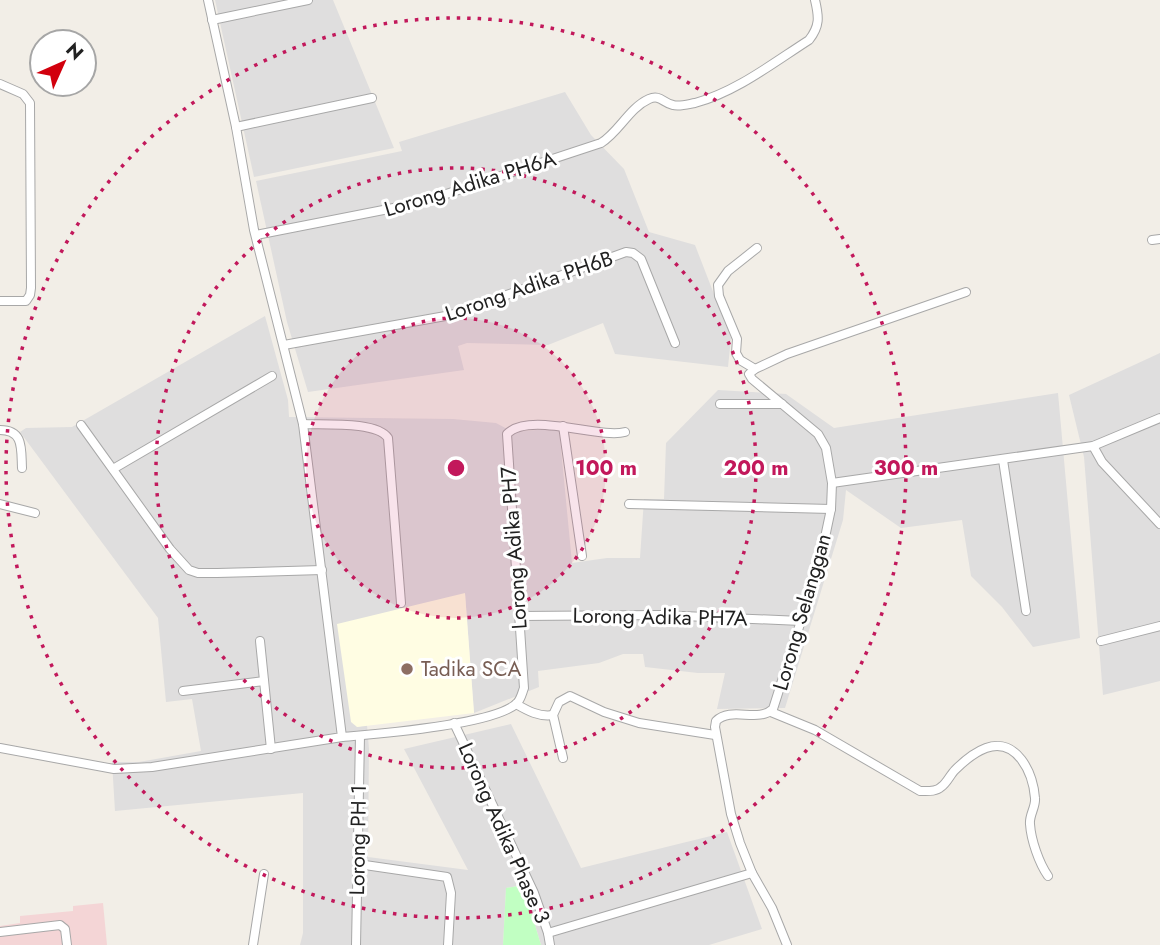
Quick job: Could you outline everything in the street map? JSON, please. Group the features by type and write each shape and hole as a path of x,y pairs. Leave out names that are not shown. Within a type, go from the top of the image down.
{"street":[{"path":"208,0 256,234 303,424 342,737"},
{"path":"212,20 308,0"},
{"name":"Lorong Adika PH6A","path":"256,234 419,203 601,143 642,103 651,98 660,98 678,105 714,97 809,40 817,31 819,18 815,0"},
{"path":"0,84 23,94 30,103 31,288 26,300 0,301"},
{"path":"236,127 372,99"},
{"path":"757,248 728,271 718,285 719,296 737,339 736,353 740,360 755,369 788,354 965,292"},
{"name":"Lorong Adika PH6B","path":"284,345 451,315 626,252 633,253 640,259 675,343"},
{"name":"Lorong Selanggan","path":"715,735 716,721 724,715 771,712 820,561 831,509 832,483 823,440 751,379 749,374 755,369"},
{"path":"113,469 272,376"},
{"path":"720,404 782,404"},
{"path":"832,483 1093,446 1160,418"},
{"path":"303,424 372,427 384,432 388,439 401,603"},
{"path":"81,425 170,549 189,570 217,573 322,570"},
{"path":"582,556 564,426 614,434 625,432"},
{"name":"Lorong Adika PH7","path":"516,704 524,688 506,439 509,432 517,428 564,426"},
{"path":"0,430 8,430 16,435 21,450 22,468"},
{"path":"1093,446 1102,462 1160,524"},
{"path":"1003,460 1027,611"},
{"path":"0,504 35,513"},
{"path":"629,504 831,509"},
{"name":"Lorong Adika PH7A","path":"519,617 660,615 801,621"},
{"path":"1101,641 1160,626"},
{"path":"260,641 271,749"},
{"path":"183,691 264,681"},
{"path":"563,758 553,715 559,702 570,696 604,712 639,723 715,735 731,814 751,873 772,908 787,945"},
{"path":"0,748 114,769 152,767 342,737 454,723 502,712 516,704 544,717 553,715"},
{"path":"771,712 815,730 920,791 941,787 955,769 987,748 1006,747 1018,754 1027,766 1033,786 1036,801 1030,825 1048,876"},
{"name":"Lorong Adika Phase 3","path":"454,723 534,892 550,945"},
{"name":"Lorong PH 1","path":"356,945 360,736"},
{"path":"358,864 447,877 451,893 448,945"},
{"path":"548,933 751,873"},
{"path":"253,945 264,874"},
{"path":"0,932 60,925 66,932 67,945"}],"shaded area":[{"path":"215,0 333,0 394,148 254,177"},
{"path":"565,92 591,135 624,169 649,232 695,245 731,338 728,367 615,354 603,323 548,345 467,343 458,346 464,370 308,392 287,322 256,181 402,151 399,142"},
{"path":"265,316 288,400 289,417 453,419 496,423 513,432 559,428 572,563 607,558 640,558 644,499 664,499 666,443 718,390 786,394 834,428 1058,393 1080,638 1033,647 1002,607 971,576 962,520 901,528 846,490 843,520 785,708 717,709 725,673 645,667 643,654 623,654 599,663 538,671 539,687 474,713 465,594 357,727 367,725 368,857 468,870 404,749 511,724 581,868 727,832 762,929 709,945 541,945 523,885 506,888 503,945 300,945 303,933 303,793 115,811 112,762 139,762 201,751 192,699 166,702 158,618 20,432 26,428 72,427"},
{"path":"1160,353 1160,681 1103,695 1084,457 1069,395"},
{"name":"Tadika SCA","path":"465,593 474,713 357,727 351,722 337,624"},
{"path":"103,903 107,945 0,945 0,926 20,923 20,916 73,911 73,906"}],"green space":[{"path":"523,885 541,945 503,945 506,888"}],"place":[{"name":"Tadika SCA","path":"407,669"}]}
